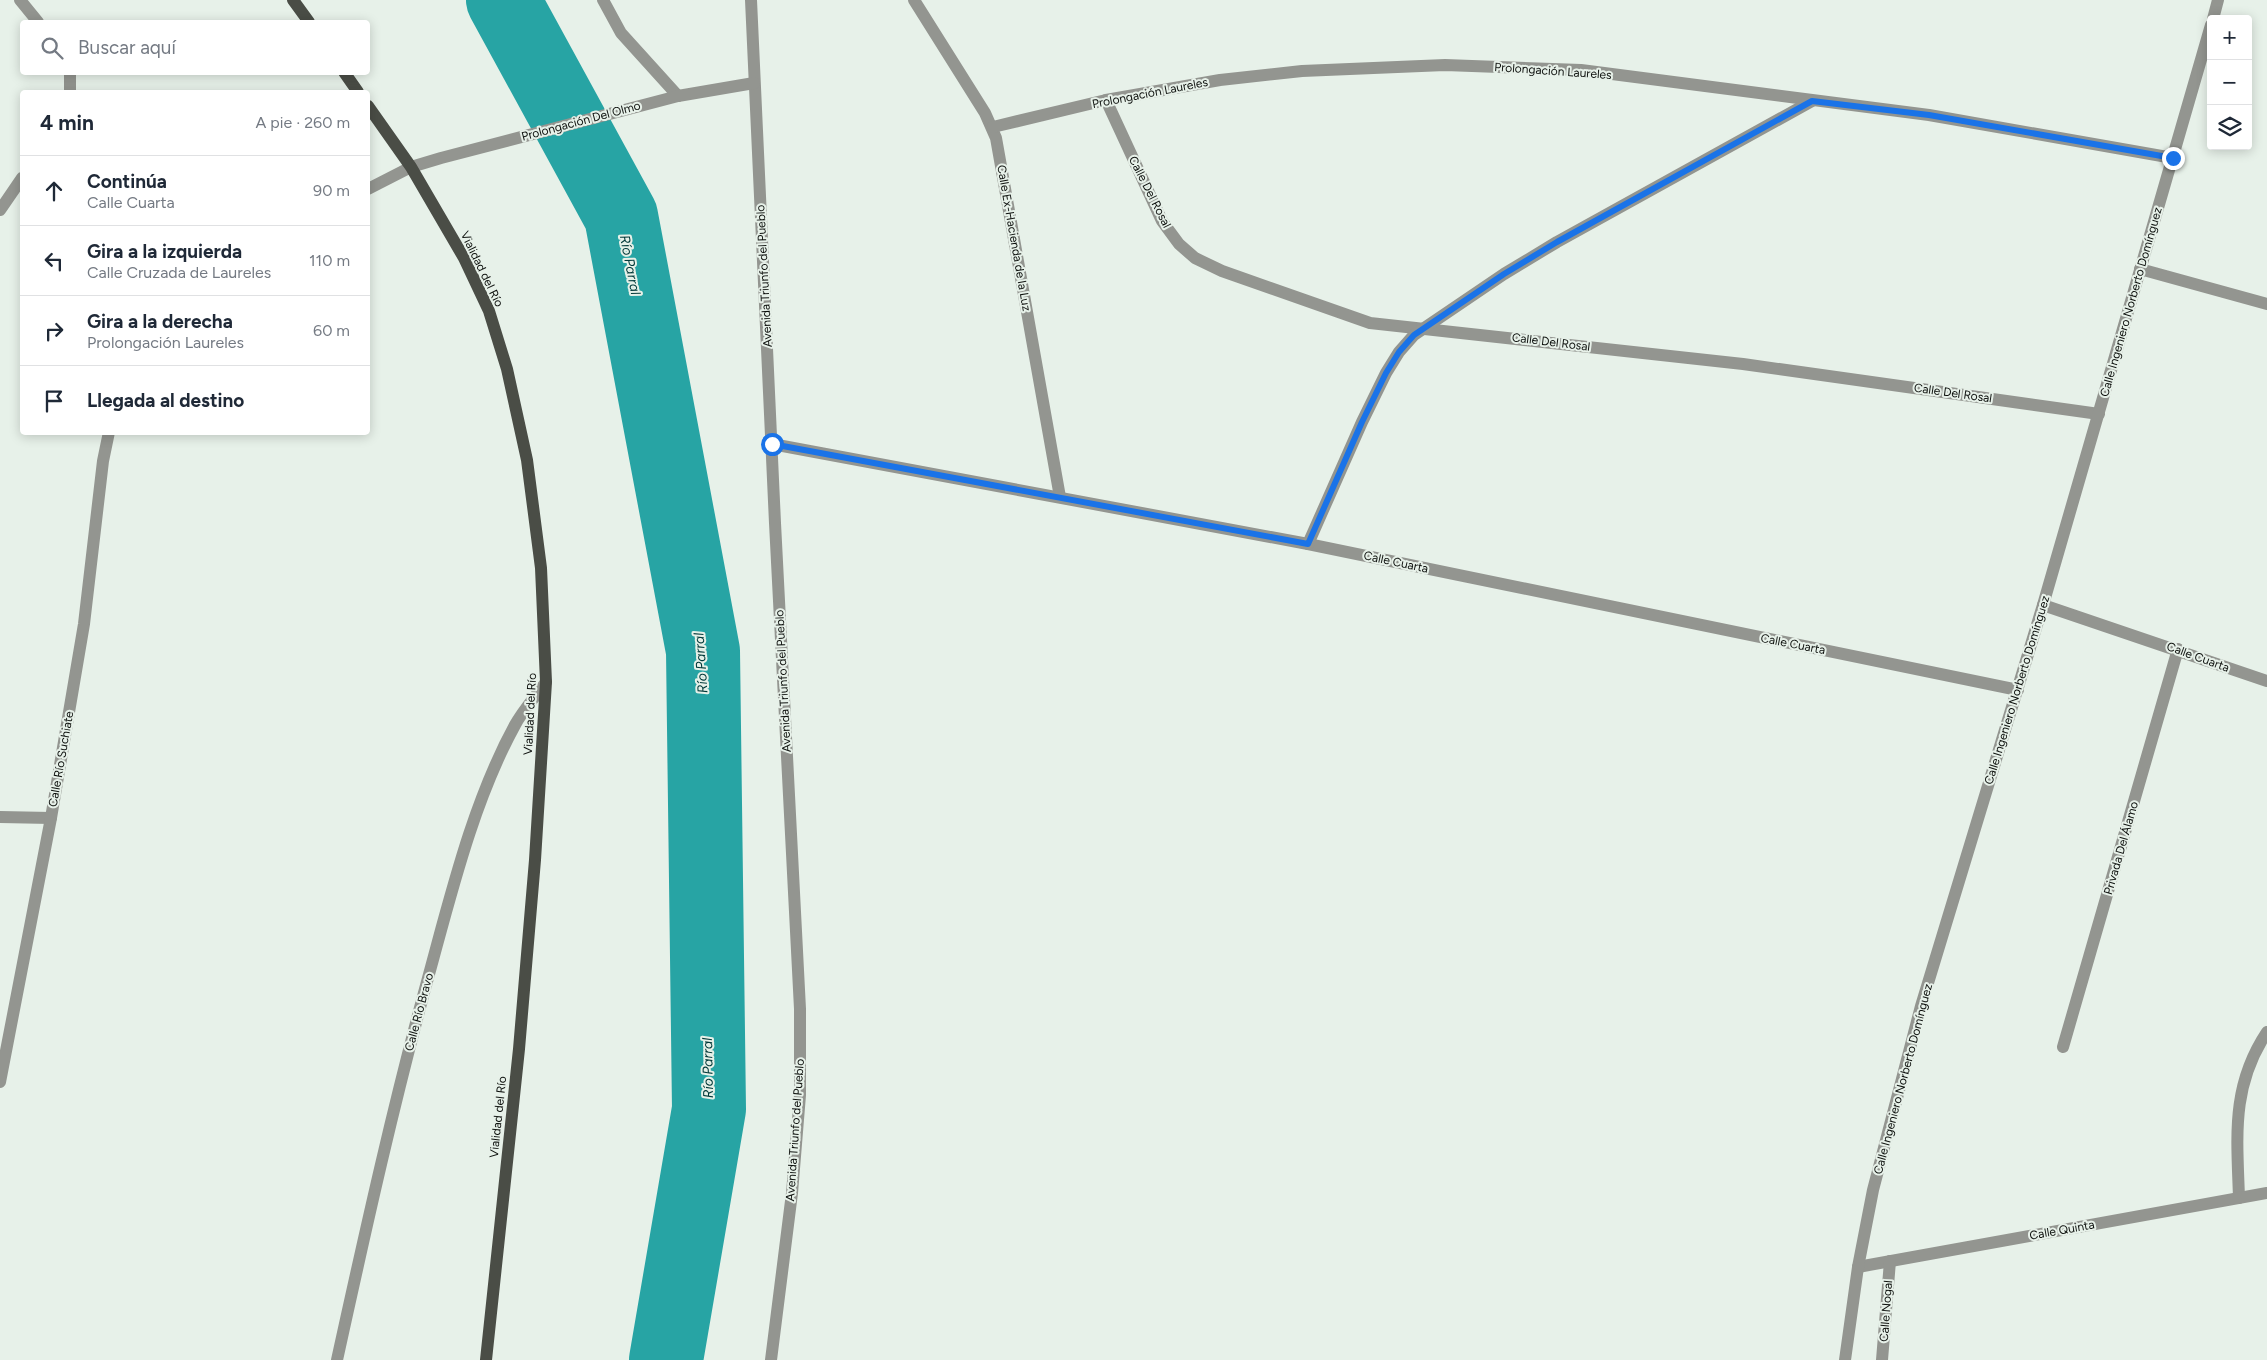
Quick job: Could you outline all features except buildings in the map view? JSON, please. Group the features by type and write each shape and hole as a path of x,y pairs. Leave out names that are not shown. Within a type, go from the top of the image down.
{"main road":[{"path":"293,0 308,20"},
{"path":"346,75 357,90"},
{"name":"Vialidad del Río","path":"370,109 411,167 464,258 489,311 507,369 527,460 541,568 546,682 535,860 519,1049 486,1360"}],"street":[{"path":"20,0 36,20"},
{"path":"603,0 621,33 678,96"},
{"name":"Avenida Triunfo del Pueblo","path":"751,0 800,1009 800,1095 792,1183 771,1360"},
{"name":"Calle Ex-Hacienda de la Luz","path":"914,0 993,127 1060,497"},
{"path":"2214,15 2218,0"},
{"name":"Calle Ingeniero Norberto Domínguez","path":"1845,1360 1858,1267 1874,1190 1921,1006 2018,690 2207,39"},
{"name":"Prolongación Laureles","path":"993,127 1106,100 1220,80 1302,71 1445,65 1581,70 1929,115 2173,158"},
{"path":"70,75 70,90"},
{"name":"Prolongación Del Olmo","path":"411,167 661,100 754,83"},
{"name":"Calle Del Rosal","path":"1106,100 1162,221 1179,244 1195,258 1222,272 1370,323 1743,364 2099,414"},
{"path":"1308,544 1362,422 1386,373 1399,352 1422,329 1504,274 1557,242 1812,101"},
{"path":"370,188 411,167"},
{"path":"0,210 20,181"},
{"path":"2140,270 2267,304"},
{"name":"Calle Río Suchiate","path":"0,1082 51,818 84,624 103,461 108,435"},
{"name":"Calle Cuarta","path":"772,444 1308,544 2018,690"},
{"name":"Calle Cuarta","path":"2043,605 2178,649 2267,681"},
{"name":"Privada Del Álamo","path":"2063,1048 2178,649"},
{"name":"Calle Río Bravo","path":"337,1360 374,1192 417,1017 455,879 496,763 516,723 546,682"},
{"path":"0,816 51,818"},
{"path":"2239,1198 2236,1122 2243,1084 2256,1048 2267,1032"},
{"name":"Calle Quinta","path":"1858,1267 2267,1193"},
{"name":"Calle Nogal","path":"1882,1360 1890,1261"}],"waterway":[{"name":"Río Parral","path":"503,0 621,216 703,651 709,1109 666,1360"}],"route":[{"path":"772,444 1308,544 1362,422 1386,373 1399,352 1414,335 1504,274 1557,242 1812,101 1929,115 2173,158"}]}
